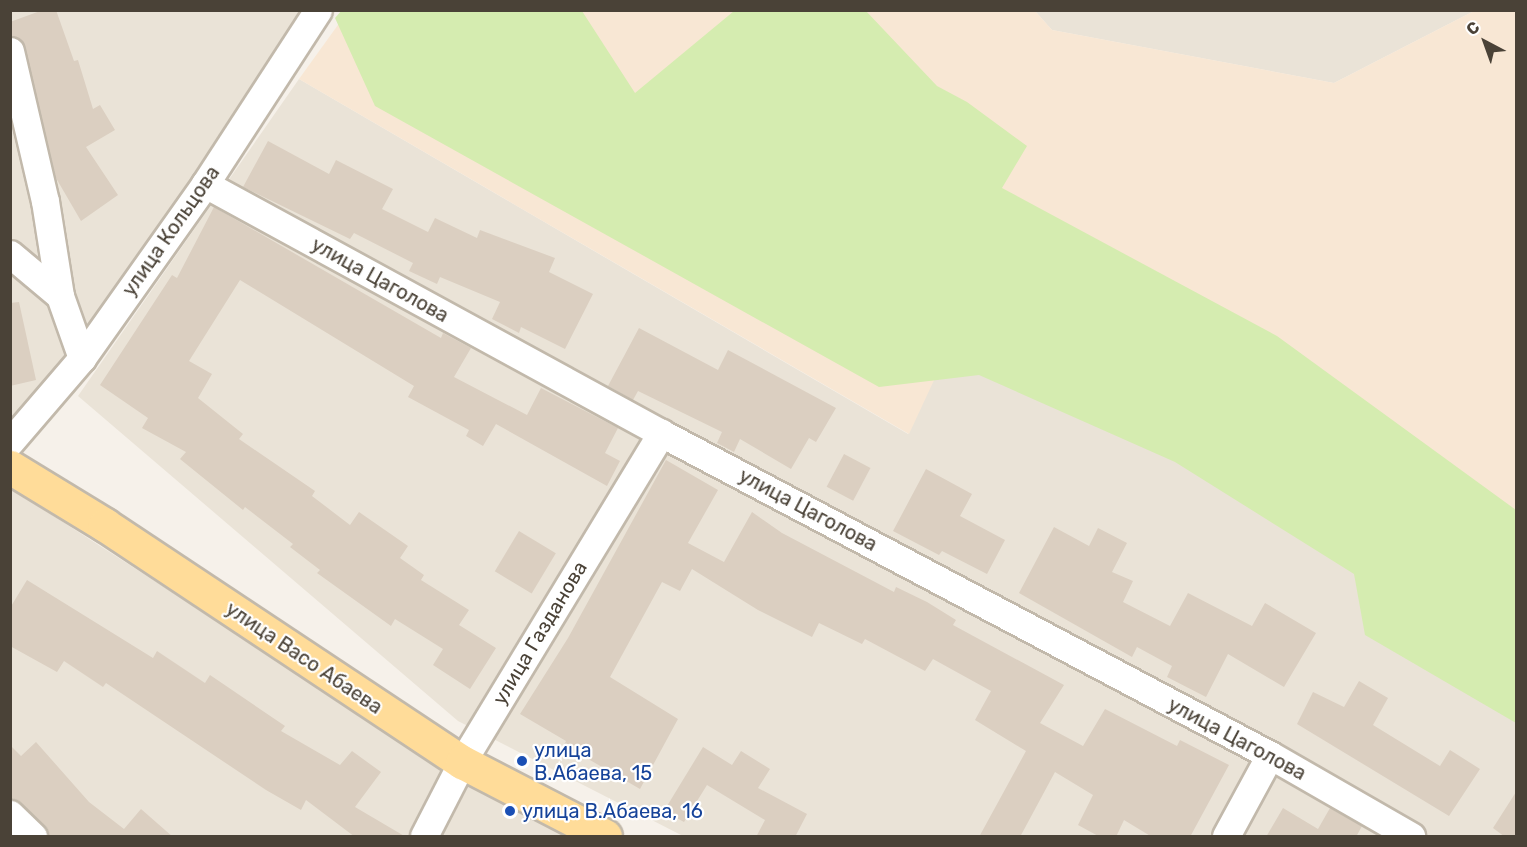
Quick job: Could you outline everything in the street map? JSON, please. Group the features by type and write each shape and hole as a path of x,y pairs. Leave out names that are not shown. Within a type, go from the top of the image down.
{"main road":[{"name":"улица Васо Абаева","path":"10,467 105,525 462,762 605,837"}],"street":[{"name":"улица Кольцова","path":"10,441 82,358 205,184 318,10"},
{"path":"10,51 45,201 60,296 82,358"},
{"name":"улица Цаголова","path":"205,184 661,433 1270,755 1411,837"},
{"path":"10,254 60,296"},
{"name":"улица Газданова","path":"424,837 462,762 661,433"},
{"path":"1226,837 1270,755"},
{"path":"10,814 33,837"}],"shaded area":[{"path":"11,11 318,11 11,441"},
{"path":"348,11 1035,11 1052,30 1334,83 1474,11 1516,11 1516,605 956,333 909,434 299,79"},
{"path":"1035,11 1474,11 1334,83 1052,30"},
{"path":"299,79 908,434 956,332 1516,605 1516,836 683,836 458,721 78,396"},
{"path":"10,488 470,784 572,836 11,836"}],"green space":[{"path":"342,10 582,11 635,93 734,11 866,11 937,86 967,102 1027,146 1002,188 1277,336 1516,510 1516,723 1365,635 1354,574 1175,462 979,375 879,387 375,106 335,18"}],"building":[{"path":"43,10 56,10 74,61 78,60 93,109 100,105 115,130 86,147 118,195 81,221 56,178 25,47 21,40 10,36 10,22"},
{"path":"268,141 329,174 336,160 393,189 382,209 428,232 435,218 477,238 480,230 555,258 549,272 593,294 565,349 521,327 519,333 492,319 500,302 440,277 437,284 409,271 413,263 354,233 350,239 243,187"},
{"path":"214,207 441,338 443,333 471,348 454,377 527,415 541,388 618,428 605,453 620,461 607,486 496,424 483,446 466,436 469,430 408,397 414,386 240,280 189,361 212,374 198,398 243,434 239,439 315,491 312,496 350,525 359,512 408,546 400,558 424,575 421,580 469,610 459,625 496,648 470,689 433,665 443,649 395,619 391,626 317,573 320,570 290,547 293,544 245,507 243,510 180,459 186,452 142,428 148,418 100,385 172,275 177,278"},
{"path":"19,302 36,380 10,386 10,303"},
{"path":"639,328 718,370 728,350 836,408 816,442 809,438 791,469 740,439 734,452 717,443 722,432 638,391 633,400 608,386"},
{"path":"844,454 870,468 853,501 827,487"},
{"path":"666,460 718,490 688,543 724,562 752,512 782,533 894,592 896,587 927,602 956,620 953,625 1064,685 1040,723 1083,746 1105,709 1177,746 1180,740 1229,765 1190,837 1152,837 1124,820 1116,837 1100,837 1078,825 1093,795 1055,772 1020,837 979,837 1026,751 975,720 991,691 933,659 925,671 865,639 862,644 819,623 812,637 758,610 692,569 680,591 662,582 610,677 678,719 640,789 564,745 566,741 520,714 568,638"},
{"path":"926,469 972,494 960,516 1005,540 987,574 942,551 939,555 893,531"},
{"path":"1054,527 1089,546 1098,528 1127,543 1112,572 1133,581 1123,602 1170,626 1188,593 1252,626 1265,603 1316,633 1284,687 1228,654 1206,697 1167,677 1172,666 1137,647 1132,657 1019,593"},
{"path":"519,531 556,553 532,593 495,571"},
{"path":"27,580 153,658 157,651 205,683 210,675 285,726 281,731 340,765 352,751 381,772 355,807 406,837 355,837 306,800 301,810 266,790 106,683 103,687 64,661 57,672 10,646 10,608"},
{"path":"1359,681 1388,698 1373,725 1440,766 1450,750 1480,769 1449,816 1297,724 1313,692 1344,707"},
{"path":"36,742 89,802 124,829 141,809 173,837 48,837 44,825 21,803 10,799 10,745 21,756"},
{"path":"703,747 732,765 741,751 770,769 758,788 807,814 795,837 756,837 765,820 707,785 684,822 664,811"},
{"path":"1516,792 1516,837 1505,837 1493,828"},
{"path":"1283,808 1318,829 1330,808 1362,826 1356,837 1266,837"}],"place":[{"name":"улица В.Абаева, 15","path":"522,761"},
{"name":"улица В.Абаева, 16","path":"510,811"}]}
